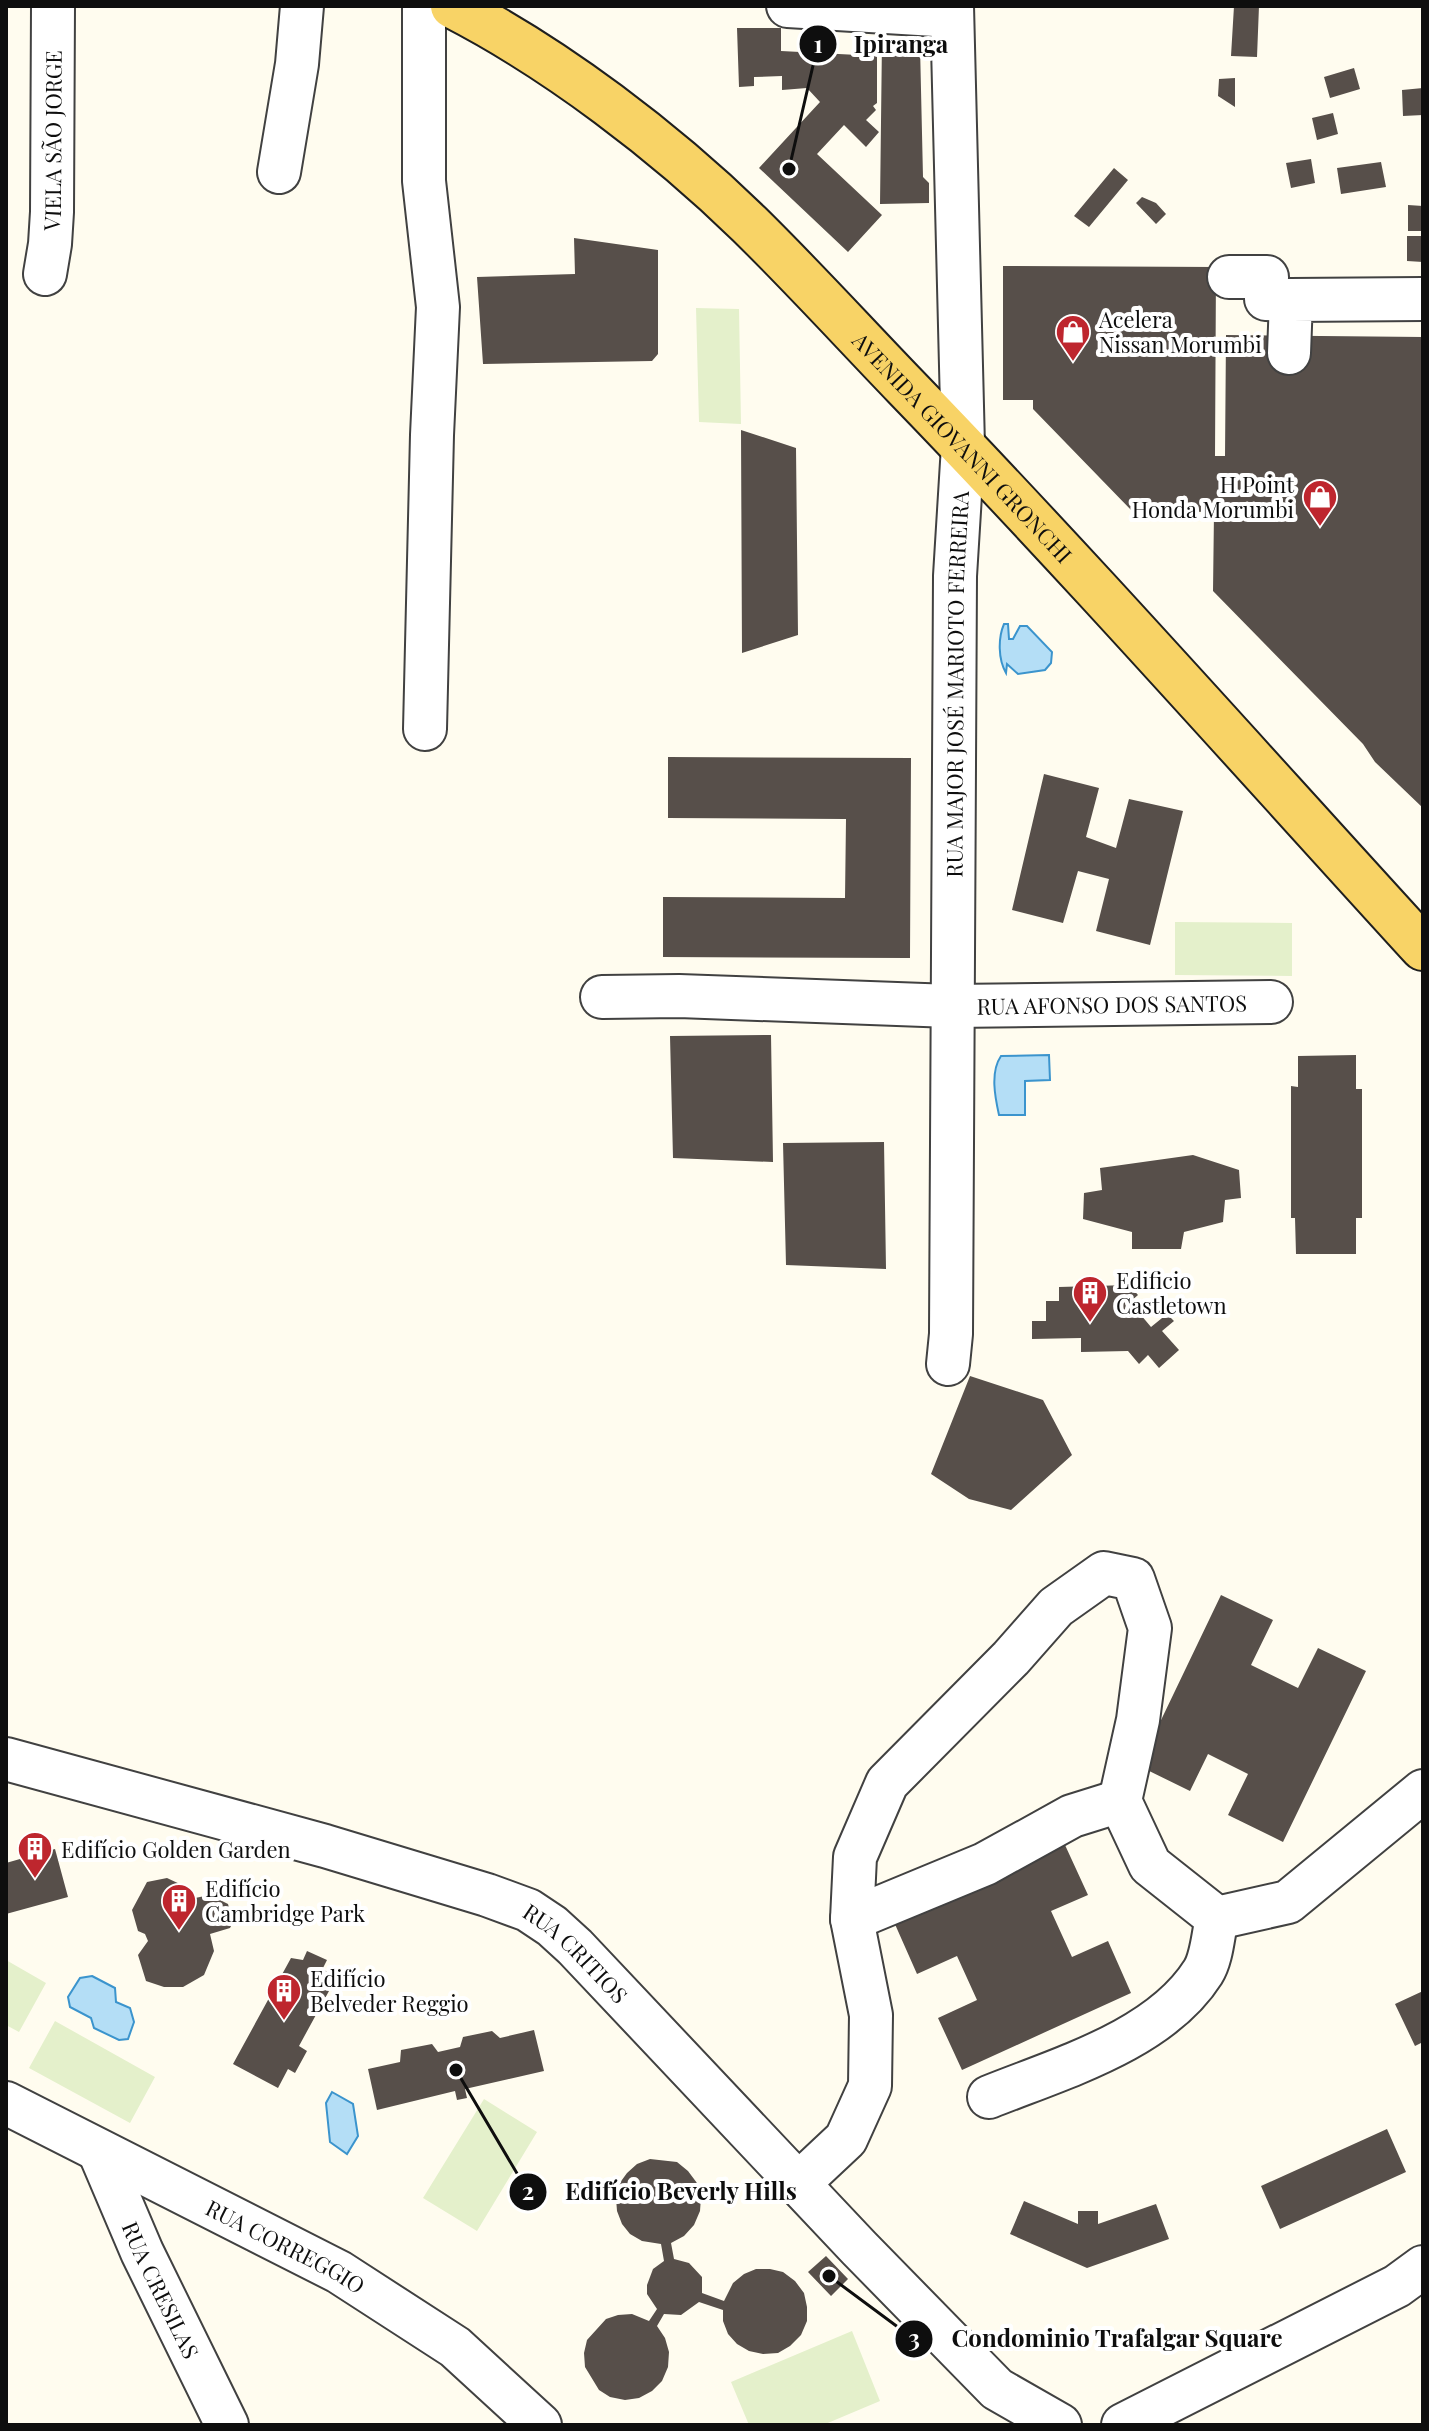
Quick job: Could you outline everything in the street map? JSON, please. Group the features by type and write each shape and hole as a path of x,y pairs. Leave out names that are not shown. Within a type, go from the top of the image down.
{"main road":[{"name":"AVENIDA GIOVANNI GRONCHI","path":"453,6 486,23 569,78 652,139 747,222 963,446 1423,948"}],"street":[{"name":"VIELA SÃO JORGE","path":"45,274 52,212 53,6"},
{"path":"279,172 297,64 302,6"},
{"path":"424,6 424,181 438,307 425,729"},
{"path":"788,6 952,11"},
{"name":"RUA MAJOR JOSÉ MARIOTO FERREIRA","path":"948,1364 951,1334 955,576 963,446 952,11"},
{"path":"1229,277 1267,277 1266,299 1423,299"},
{"path":"1289,353 1291,300"},
{"name":"RUA AFONSO DOS SANTOS","path":"602,997 679,996 951,1006 1271,1002"},
{"path":"798,2184 846,2139 870,2086 871,2015 852,1919 855,1857 887,1783 1011,1658 1056,1607 1104,1573 1133,1579 1150,1628 1138,1720 1120,1801 1150,1865 1217,1918"},
{"name":"RUA CRITIOS","path":"6,1759 325,1846 528,1910 575,1947 798,2184 1001,2407 1060,2425"},
{"path":"1217,1918 1288,1902 1423,1791"},
{"path":"852,1919 985,1864 1072,1816 1120,1801"},
{"path":"989,2097 1128,2040 1183,1996 1205,1969 1217,1918"},
{"name":"RUA CORREGGIO","path":"6,2103 339,2272 455,2347 540,2425"},
{"name":"RUA CRESILAS","path":"99,2151 142,2252 227,2425"},
{"path":"1123,2425 1397,2286 1423,2267"}],"green space":[{"path":"696,308 739,309 741,424 699,422"},
{"path":"1175,922 1292,923 1292,976 1175,975"},
{"path":"6,1960 46,1983 19,2032 6,2025"},
{"path":"55,2021 155,2077 130,2123 29,2068"},
{"path":"484,2099 537,2132 477,2231 423,2198"},
{"path":"852,2331 880,2401 823,2425 749,2425 731,2382"}],"water":[{"path":"1004,624 1008,624 1009,639 1013,639 1020,626 1027,626 1052,652 1051,663 1045,670 1018,674 1007,664 1006,673 1000,648"},
{"path":"1049,1055 1050,1080 1025,1081 1025,1115 999,1115 994,1077 1001,1056"},
{"path":"92,1976 115,1988 116,2002 130,2008 134,2022 128,2039 119,2040 94,2028 91,2018 70,2007 68,1997 80,1978"},
{"path":"332,2092 353,2104 358,2136 347,2154 330,2142 326,2103"}],"building":[{"path":"1234,6 1259,6 1257,57 1231,56"},
{"path":"737,28 781,28 781,51 877,56 877,103 873,106 876,110 866,120 879,132 866,147 844,125 817,154 882,215 848,252 759,168 820,102 807,88 782,90 782,76 754,77 754,86 739,87"},
{"path":"882,40 898,40 920,46 923,177 929,183 929,203 880,204"},
{"path":"1354,68 1360,89 1330,98 1324,77"},
{"path":"1235,78 1235,107 1218,96 1219,79"},
{"path":"1423,88 1423,115 1403,116 1402,90"},
{"path":"1333,113 1338,134 1317,140 1312,118"},
{"path":"1311,159 1315,183 1291,188 1286,163"},
{"path":"1381,162 1386,187 1341,194 1337,168"},
{"path":"1114,168 1128,180 1089,227 1074,216"},
{"path":"1142,197 1156,203 1166,214 1156,224 1136,203"},
{"path":"1408,205 1423,206 1423,231 1408,231"},
{"path":"1407,236 1423,236 1423,262 1407,261"},
{"path":"574,238 658,250 658,354 652,361 483,364 477,277 575,274"},
{"path":"1003,266 1216,267 1215,456 1225,456 1226,335 1423,337 1423,808 1375,762 1363,744 1213,591 1214,512 1132,511 1033,409 1033,400 1003,400"},
{"path":"741,430 796,448 798,635 742,653"},
{"path":"668,757 911,758 910,958 663,957 663,897 845,898 846,819 668,818"},
{"path":"1044,774 1099,788 1086,837 1116,848 1129,799 1183,811 1150,945 1096,931 1109,879 1078,871 1063,923 1012,910"},
{"path":"771,1035 773,1162 673,1158 670,1036"},
{"path":"1356,1055 1356,1089 1362,1089 1362,1218 1356,1218 1356,1254 1296,1254 1295,1218 1291,1218 1291,1086 1298,1087 1298,1056"},
{"path":"884,1142 886,1269 786,1265 783,1143"},
{"path":"1193,1155 1239,1170 1241,1198 1225,1200 1223,1222 1184,1232 1181,1249 1132,1249 1132,1232 1083,1219 1084,1193 1102,1190 1100,1168"},
{"name":"Edificio Castletown","path":"1129,1285 1138,1295 1130,1302 1151,1327 1167,1314 1174,1321 1162,1331 1179,1350 1159,1368 1148,1355 1139,1364 1128,1351 1081,1352 1081,1338 1032,1339 1032,1321 1046,1321 1046,1301 1059,1301 1059,1287"},
{"path":"970,1376 1043,1400 1072,1455 1011,1510 969,1499 931,1474"},
{"path":"1221,1595 1273,1620 1251,1665 1298,1688 1318,1648 1366,1671 1283,1842 1228,1815 1248,1774 1208,1754 1190,1791 1139,1766"},
{"path":"1065,1845 1088,1895 1051,1911 1072,1957 1108,1941 1131,1993 962,2070 938,2018 977,2000 957,1956 917,1974 894,1922"},
{"name":"Edifício Golden Garden","path":"55,1849 68,1897 6,1914 6,1863"},
{"name":"Edifício Cambridge Park","path":"167,1878 184,1886 190,1899 210,1895 228,1904 233,1922 230,1928 210,1934 214,1951 204,1975 183,1987 164,1987 146,1981 138,1955 148,1941 145,1934 138,1931 132,1910 147,1882"},
{"name":"Edifício Belveder Reggio","path":"307,1951 327,1960 323,1968 335,1980 299,2046 307,2051 295,2073 288,2069 278,2088 233,2064 291,1958 303,1960"},
{"path":"1423,1991 1423,2042 1415,2046 1395,2004"},
{"path":"534,2030 544,2071 465,2089 467,2098 457,2100 455,2091 377,2110 368,2069 400,2062 401,2050 432,2044 438,2052 460,2047 463,2037 492,2031 500,2038"},
{"path":"1387,2129 1406,2172 1280,2229 1261,2186"},
{"path":"650,2159 677,2162 697,2183 701,2197 700,2211 694,2225 684,2236 671,2243 674,2259 689,2263 702,2277 702,2293 724,2301 733,2283 744,2274 756,2269 783,2272 804,2293 807,2321 801,2335 790,2346 778,2353 763,2354 737,2344 728,2334 723,2310 699,2302 681,2315 664,2314 657,2326 669,2352 668,2367 662,2381 639,2398 625,2400 610,2397 599,2390 585,2367 584,2353 587,2340 606,2319 632,2314 649,2321 657,2309 647,2294 647,2285 653,2269 664,2261 661,2244 642,2241 630,2234 622,2224 616,2198 619,2184 627,2173 637,2164"},
{"path":"1024,2201 1078,2224 1078,2211 1098,2211 1098,2224 1156,2204 1169,2239 1087,2268 1010,2234"},
{"path":"826,2256 848,2279 831,2296 808,2272"}],"place":[{"name":"Ipiranga","path":"789,169"},
{"name":"Acelera Nissan Morumbi","path":"1073,363"},
{"name":"H Point Honda Morumbi","path":"1320,528"},
{"name":"Edificio Castletown","path":"1090,1324"},
{"name":"Edifício Golden Garden","path":"35,1880"},
{"name":"Edifício Cambridge Park","path":"179,1932"},
{"name":"Edifício Belveder Reggio","path":"284,2022"},
{"name":"Edifício Beverly Hills","path":"456,2070"},
{"name":"Condominio Trafalgar Square","path":"829,2276"}]}
